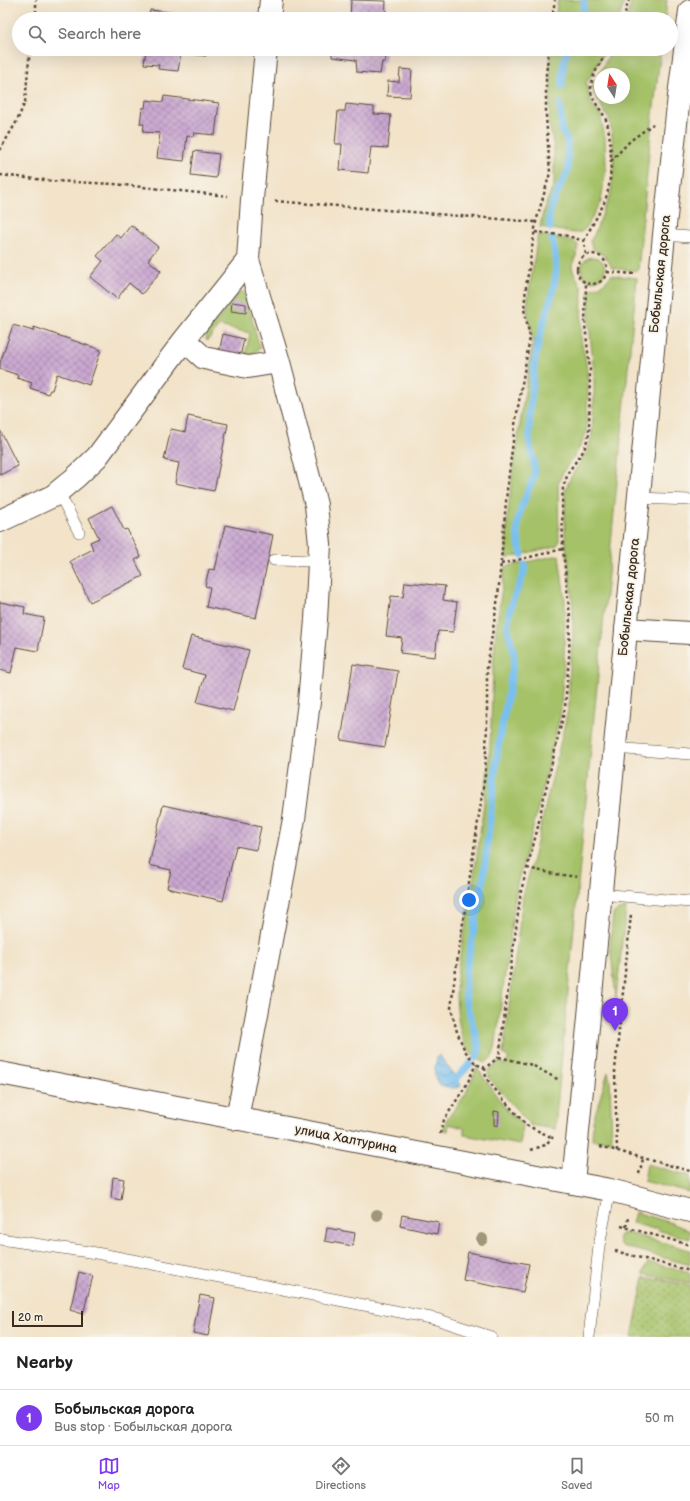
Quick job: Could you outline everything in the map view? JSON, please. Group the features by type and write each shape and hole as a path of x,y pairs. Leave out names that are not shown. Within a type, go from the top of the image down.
{"street":[{"path":"269,12 270,0"},
{"name":"Бобыльская дорога","path":"573,1183 664,235 684,96 690,11"},
{"path":"237,1119 294,819 309,702 320,544 316,505 278,362 248,260 252,198 265,56"},
{"path":"0,521 52,496 76,477 97,456 184,340 248,260"},
{"path":"184,340 204,358 248,367 278,362"},
{"path":"626,628 690,633"},
{"name":"улица Халтурина","path":"0,1073 610,1190 690,1210"}],"lane":[{"path":"664,235 690,237"},
{"path":"58,491 79,532"},
{"path":"638,498 690,500"},
{"path":"274,560 319,561"},
{"path":"614,748 690,754"},
{"path":"600,894 690,902"},
{"path":"589,1337 599,1246 610,1190"},
{"path":"0,1239 96,1253 436,1320 491,1337"}],"path":[{"path":"36,0 36,12"},
{"path":"553,12 556,0"},
{"path":"625,12 629,0"},
{"path":"0,150 26,102 29,56"},
{"path":"485,1068 476,1064 465,1051 457,1032 451,1008 485,775 488,725 487,667 502,564 507,490 515,425 530,337 524,309 526,287 536,222 550,173 546,116 546,74 548,56"},
{"path":"586,255 584,241 604,202 611,161 607,122 590,90 592,81 604,56"},
{"path":"611,161 630,141 646,129"},
{"path":"535,232 568,236 584,241"},
{"path":"592,254 602,258 605,261 607,272 600,283 590,284 586,283 578,276 577,266 582,258 586,255 592,254"},
{"path":"607,272 631,274"},
{"path":"485,1068 499,1057 521,891 538,831 543,801 565,708 570,617 563,549 562,504 563,486 569,471 584,450 589,434 590,369 584,325 586,283"},
{"path":"502,564 563,549"},
{"path":"527,868 584,878"},
{"path":"499,1057 532,1065 564,1083"},
{"path":"440,1133 444,1120 467,1084 476,1064"},
{"path":"485,1068 486,1078 526,1125 553,1138"},
{"path":"599,1146 690,1171"},
{"path":"604,1221 690,1245"},
{"path":"599,1246 690,1271"}],"green space":[{"path":"558,0 625,0 621,12 556,12"},
{"path":"632,0 667,0 666,12 628,12"},
{"path":"551,56 602,56 586,83 591,103 600,114 605,137 606,166 601,202 586,228 581,232 575,233 540,227 544,208 554,184 554,149 549,123"},
{"path":"608,56 660,56 651,131 638,271 612,268 604,256 593,248 590,241 594,235 611,193 614,168 610,121 600,104 630,104 630,68 602,68"},
{"path":"538,234 573,241 578,245 576,256 572,265 573,271 582,288 581,340 586,362 588,384 586,434 577,452 564,470 558,484 559,543 556,546 506,558 507,522 513,468 533,341 527,309"},
{"path":"593,257 601,261 605,269 601,277 593,281 585,277 581,269 585,261"},
{"path":"611,275 637,278 555,1129 530,1125 489,1078 488,1070 494,1067 499,1061 505,1065 509,1058 503,1054 523,896 569,706 569,678 573,637 573,607 565,534 565,491 571,477 588,449 592,436 594,372 589,324 589,294 591,289 602,284"},
{"path":"240,291 245,294 260,348 245,357 250,333 219,326 207,341 205,336"},
{"path":"559,555 565,600 564,664 560,716 532,832 517,884 495,1049 492,1057 487,1062 479,1060 473,1056 464,1042 459,1025 456,983 470,904 487,778 498,612 505,567"},
{"path":"626,908 616,998 610,945 613,914 618,910"},
{"path":"477,1068 508,1112 523,1125 520,1145 464,1135 464,1128 449,1124 448,1131 443,1130 447,1119 465,1095"},
{"path":"608,1072 610,1081 612,1141 592,1140 593,1121"},
{"path":"647,1164 690,1176 690,1193 644,1181"},
{"path":"635,1212 672,1223 690,1231 690,1239 657,1230 658,1228 655,1227 654,1229 632,1223"},
{"path":"627,1233 690,1250 690,1265 622,1246 619,1242 619,1237 621,1234"},
{"path":"648,1262 690,1273 690,1283 643,1274"},
{"path":"644,1277 690,1285 690,1337 632,1337"}],"water":[{"path":"439,1055 461,1085 460,1087 450,1088 442,1086 436,1079 435,1068 437,1057"}],"building":[{"path":"351,0 386,1 385,12 350,12"},
{"path":"150,10 168,12 150,12"},
{"path":"145,56 180,56 178,71 158,69 159,65 144,64"},
{"path":"385,56 385,62 382,62 380,74 357,72 356,60 332,57"},
{"path":"400,69 412,70 410,97 387,96 388,81 399,82"},
{"path":"164,96 219,103 215,135 194,133 193,137 187,136 184,161 157,158 160,133 143,132 144,124 140,124 142,108 145,108 146,100 163,102"},
{"path":"346,104 374,107 374,114 391,115 388,148 371,147 368,173 340,170 342,144 335,144 338,111 345,111"},
{"path":"194,151 219,154 216,178 191,175"},
{"path":"131,225 158,247 148,260 161,271 142,294 129,283 117,299 90,277 103,261 97,256 116,234 121,238"},
{"path":"232,302 246,304 246,313 231,311"},
{"path":"13,325 33,331 34,327 101,350 89,385 57,374 52,390 50,390 48,394 30,388 32,383 17,378 18,375 0,369 0,363"},
{"path":"223,334 244,339 240,357 219,353"},
{"path":"188,416 228,424 214,491 175,483 179,463 164,460 171,429 185,432"},
{"path":"0,430 18,466 0,475"},
{"path":"112,506 124,530 127,529 141,557 135,560 143,576 90,602 70,561 93,549 90,542 99,538 89,518"},
{"path":"225,525 273,535 256,618 206,607 210,587 205,586 209,569 215,570"},
{"path":"405,582 445,586 443,600 457,602 453,632 438,631 435,657 400,653 402,638 386,636 391,596 403,597"},
{"path":"0,602 25,607 24,614 44,618 38,651 17,647 11,673 0,670"},
{"path":"191,636 249,650 233,711 197,702 205,675 182,669"},
{"path":"353,664 398,671 385,747 341,740"},
{"path":"163,805 261,827 256,850 236,846 223,901 167,888 171,870 149,865"},
{"path":"494,1111 499,1112 498,1126 494,1125"},
{"path":"113,1177 124,1179 121,1200 111,1198"},
{"path":"402,1215 439,1222 437,1234 400,1226"},
{"path":"327,1228 355,1233 353,1246 325,1241"},
{"path":"468,1252 529,1264 523,1292 463,1280"},
{"path":"79,1272 93,1276 83,1314 70,1310"},
{"path":"200,1295 215,1298 208,1336 193,1333"}],"waterway":[{"path":"583,12 584,0"},
{"path":"562,87 565,56"},
{"path":"550,228 549,218 551,206 568,171 567,139 562,132 560,104"},
{"path":"522,555 518,539 518,518 534,476 534,464 529,439 529,425 533,375 537,349 555,283 556,263 552,239"},
{"path":"476,1058 479,1052 478,1042 466,1003 466,971 483,882 498,748 514,661 514,652 508,627 509,613 524,573 525,565"},
{"path":"457,1078 470,1064"}],"place":[{"name":"Бобыльская дорога","path":"615,1031"}]}
